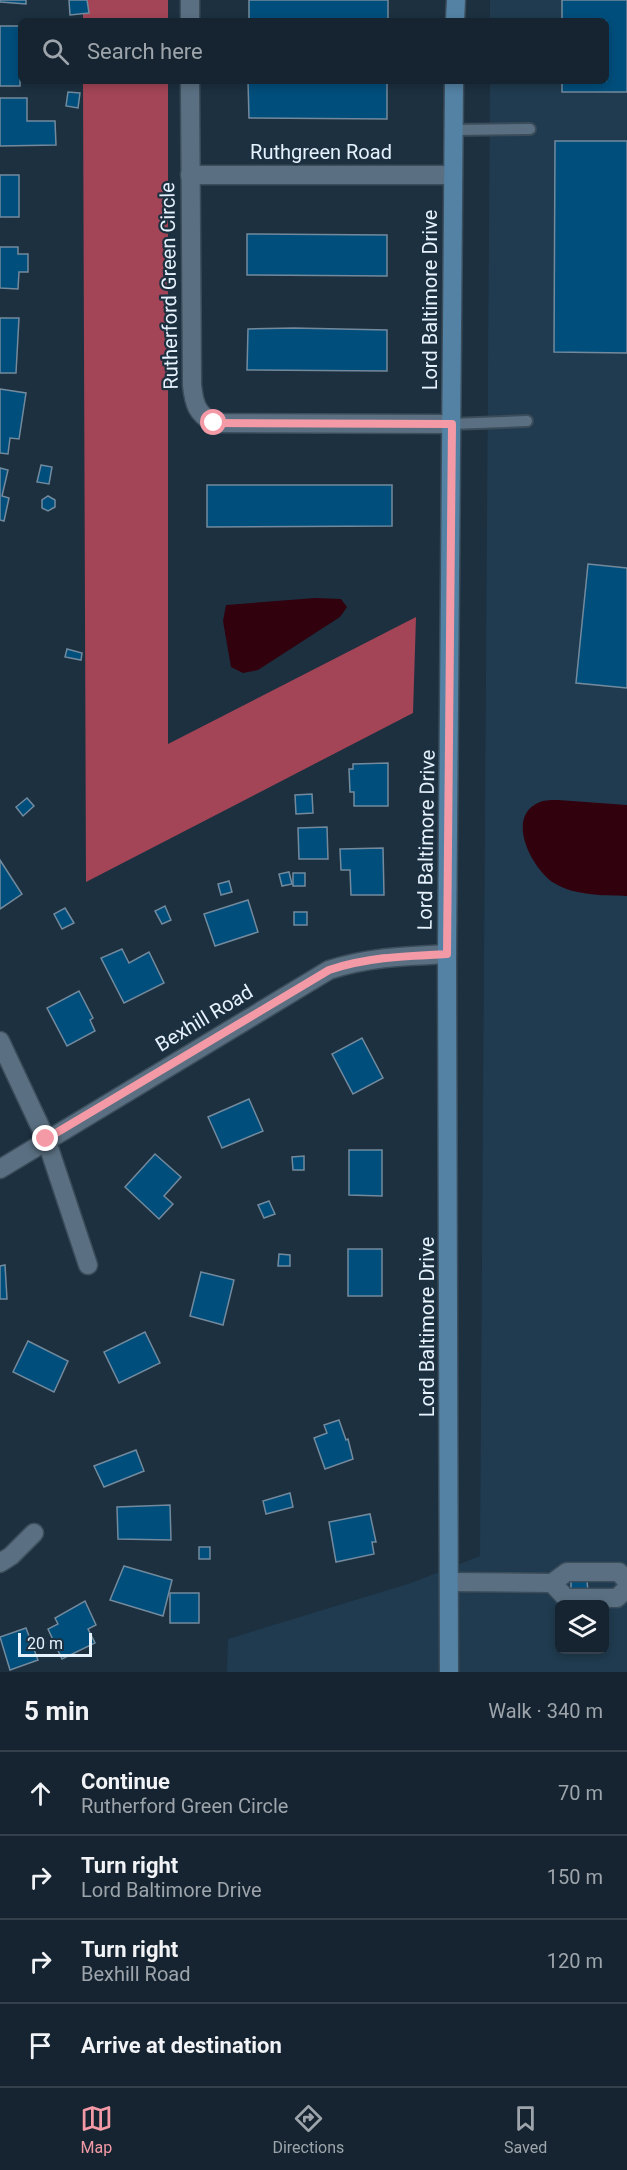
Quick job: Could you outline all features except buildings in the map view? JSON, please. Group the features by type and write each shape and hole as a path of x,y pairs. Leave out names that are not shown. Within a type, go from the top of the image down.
{"main road":[{"path":"455,18 456,0"},
{"name":"Lord Baltimore Drive","path":"449,1672 447,954 454,84"}],"street":[{"path":"190,0 190,18"},
{"name":"Rutherford Green Circle","path":"190,84 192,385 194,403 202,416 214,423 452,424"},
{"name":"Ruthgreen Road","path":"190,175 453,175"},
{"name":"Bexhill Road","path":"0,1169 46,1139 329,970 356,961 385,957 447,954"},
{"path":"0,1041 46,1139 88,1265"},
{"path":"0,1563 34,1533"},
{"path":"450,1582 552,1583 567,1572 619,1572 627,1582"},
{"path":"552,1583 566,1598 617,1598 627,1588"}],"lane":[{"path":"453,130 530,129"},
{"path":"452,424 527,421"}],"shaded area":[{"path":"83,0 168,0 168,18 83,18"},
{"path":"490,0 627,0 627,1672 227,1672 228,1639 411,1583 480,1556 490,84 609,84 609,18 490,18"},
{"path":"83,84 168,84 168,744 416,617 413,713 86,882"},
{"path":"315,598 341,599 347,607 340,617 258,670 243,673 231,667 223,621 226,605"},
{"path":"558,800 627,805 627,896 589,894 562,887 554,883 537,866 525,842 524,819 529,809 540,802"}],"route":[{"path":"46,1139 329,970 356,961 385,957 447,954 452,424 214,423"}]}
